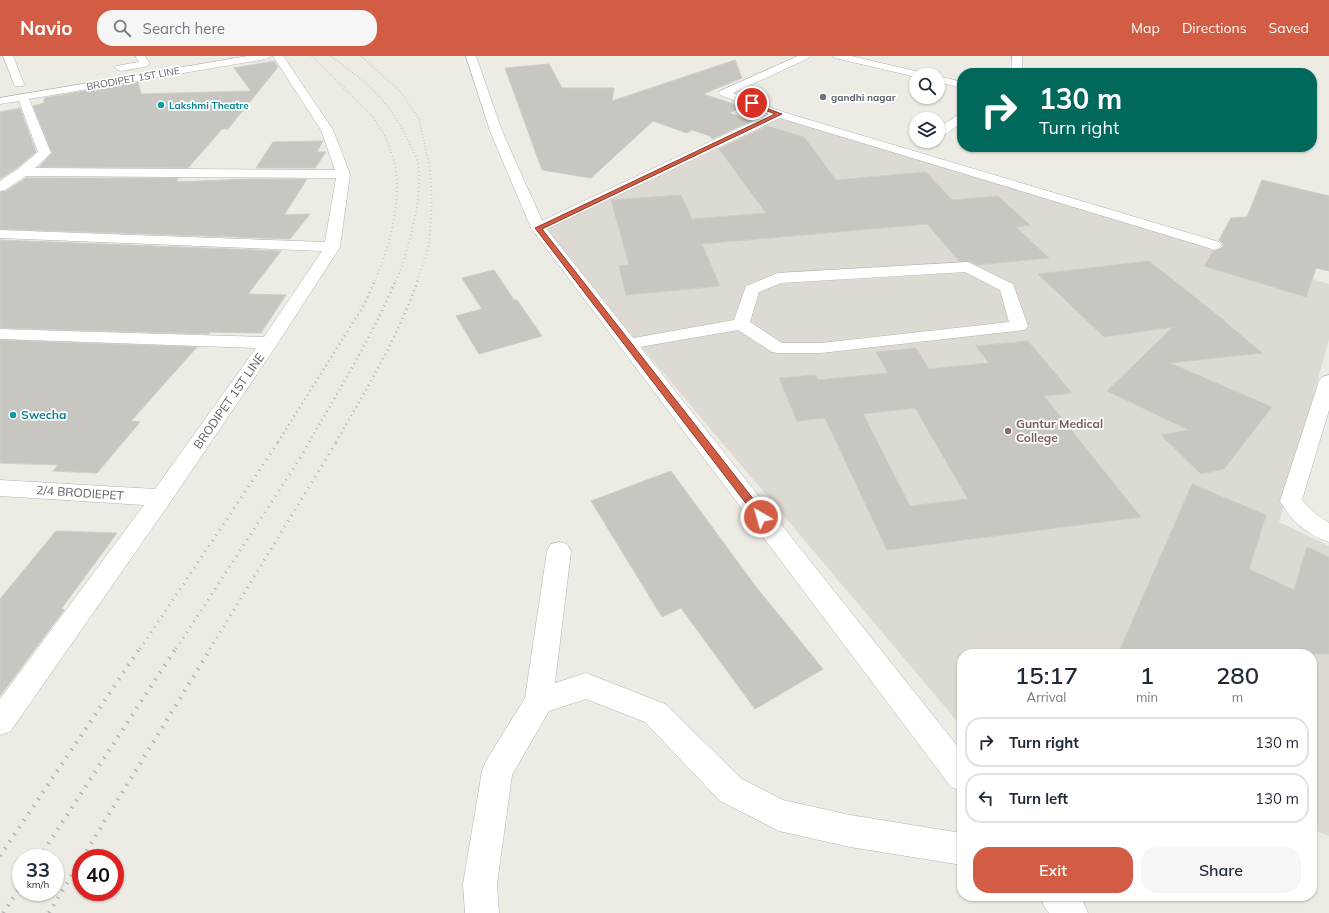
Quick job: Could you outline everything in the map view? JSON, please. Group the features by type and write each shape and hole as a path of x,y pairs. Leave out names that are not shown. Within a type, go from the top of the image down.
{"street":[{"path":"6,86 22,83 8,56"},
{"path":"112,69 145,64 140,56"},
{"name":"BRODIPET 1ST LINE","path":"0,101 266,56"},
{"name":"BRODIPET 1ST LINE","path":"0,722 161,498 269,343 332,248 343,174 327,130 278,56"},
{"path":"471,56 496,130 538,228 957,770"},
{"path":"806,56 724,93 779,114 1214,245"},
{"path":"838,56 909,72"},
{"path":"1016,68 1017,56"},
{"path":"945,81 957,84"},
{"path":"0,187 23,172 45,152 23,97"},
{"path":"538,228 779,114"},
{"path":"945,129 957,120"},
{"path":"912,153 918,148"},
{"path":"23,172 343,174"},
{"path":"0,234 332,248"},
{"path":"628,344 741,324 778,348 821,348 1018,326 1007,287 968,268 778,278 752,289 741,324"},
{"path":"0,334 269,343"},
{"path":"1329,381 1322,422 1291,501 1299,514 1317,528 1329,533"},
{"name":"2/4 BRODIEPET","path":"0,488 161,498"},
{"path":"482,913 480,884 497,771 539,701 559,551"},
{"path":"539,701 586,686 655,713 731,790 779,815 850,831 957,849"},
{"path":"1060,901 1070,913"}],"shaded area":[{"name":"Guntur Medical College","path":"781,115 1329,284 1329,339 1279,522 1329,546 1329,836 1317,831 1317,649 957,649 957,721 542,229"}],"building":[{"path":"735,60 742,78 703,94 743,107 729,113 752,121 712,139 710,136 692,130 687,133 653,121 591,178 542,170 505,68 549,64 562,88 614,88 612,101"},
{"path":"274,61 278,67 228,129 222,129 188,168 39,167 52,153 33,106 44,103 44,98 138,82 141,94 251,91 234,68"},
{"path":"20,108 36,152 17,168 0,179 0,112"},
{"path":"767,126 804,137 836,180 926,172 952,200 998,196 1030,225 1016,227 1049,258 977,265 969,261 959,261 927,224 702,244 720,286 626,295 619,266 629,265 611,200 681,195 692,219 766,213 719,149"},
{"path":"323,141 317,152 326,152 315,168 256,168 273,142"},
{"path":"26,178 179,178 176,182 248,179 307,179 284,215 310,214 290,239 0,229 0,192 6,191"},
{"path":"1262,180 1329,196 1329,271 1316,268 1306,297 1204,266 1213,251 1220,249 1223,246 1219,240 1231,218 1247,217"},
{"path":"0,240 281,251 248,294 286,295 261,333 210,332 209,334 0,328"},
{"path":"1149,261 1225,321 1262,353 1170,363 1272,407 1224,469 1201,474 1161,435 1189,430 1107,391 1173,327 1104,337 1038,274"},
{"path":"494,270 514,300 517,300 542,336 479,354 456,316 482,309 462,278"},
{"path":"0,340 197,347 131,421 140,422 97,473 53,471 58,465 0,463"},
{"path":"1028,341 1072,393 1044,396 1141,517 887,550 825,418 797,421 779,378 815,375 818,380 888,373 876,352 916,348 929,369 989,363 976,346","holes":["915,408 968,499 910,506 863,414"]},
{"path":"671,471 756,587 823,669 755,709 681,608 662,617 591,501"},
{"path":"1192,484 1266,515 1249,569 1294,590 1307,547 1329,557 1329,654 1317,654 1317,649 1120,649"},
{"path":"56,531 117,533 61,609 64,610 0,696 0,599"}],"railway":[{"path":"312,56 373,117 386,138 392,155"},
{"path":"331,56 355,74 377,94 389,108 399,123 415,155"},
{"path":"361,56 400,91 419,119 427,155"},
{"path":"375,281 386,252 394,218 397,184 396,168 392,154"},
{"path":"396,281 411,236 418,199 418,166 415,154"},
{"path":"417,281 426,257 430,234 431,191 427,154"},
{"path":"278,442 364,305 375,280"},
{"path":"309,442 366,342 396,280"},
{"path":"336,442 391,343 401,323 418,280"},
{"path":"140,649 279,441"},
{"path":"176,649 310,441"},
{"path":"210,649 337,441"},
{"path":"0,856 140,648"},
{"path":"45,849 176,648"},
{"path":"88,849 211,648"},
{"path":"49,913 72,875"},
{"path":"3,913 12,900"}],"place":[{"name":"gandhi nagar","path":"823,97"},
{"name":"Lakshmi Theatre","path":"161,105"},
{"name":"Swecha","path":"13,415"},
{"name":"Guntur Medical College","path":"1008,431"}],"route":[{"path":"752,103 779,114 538,228 761,517"}]}
